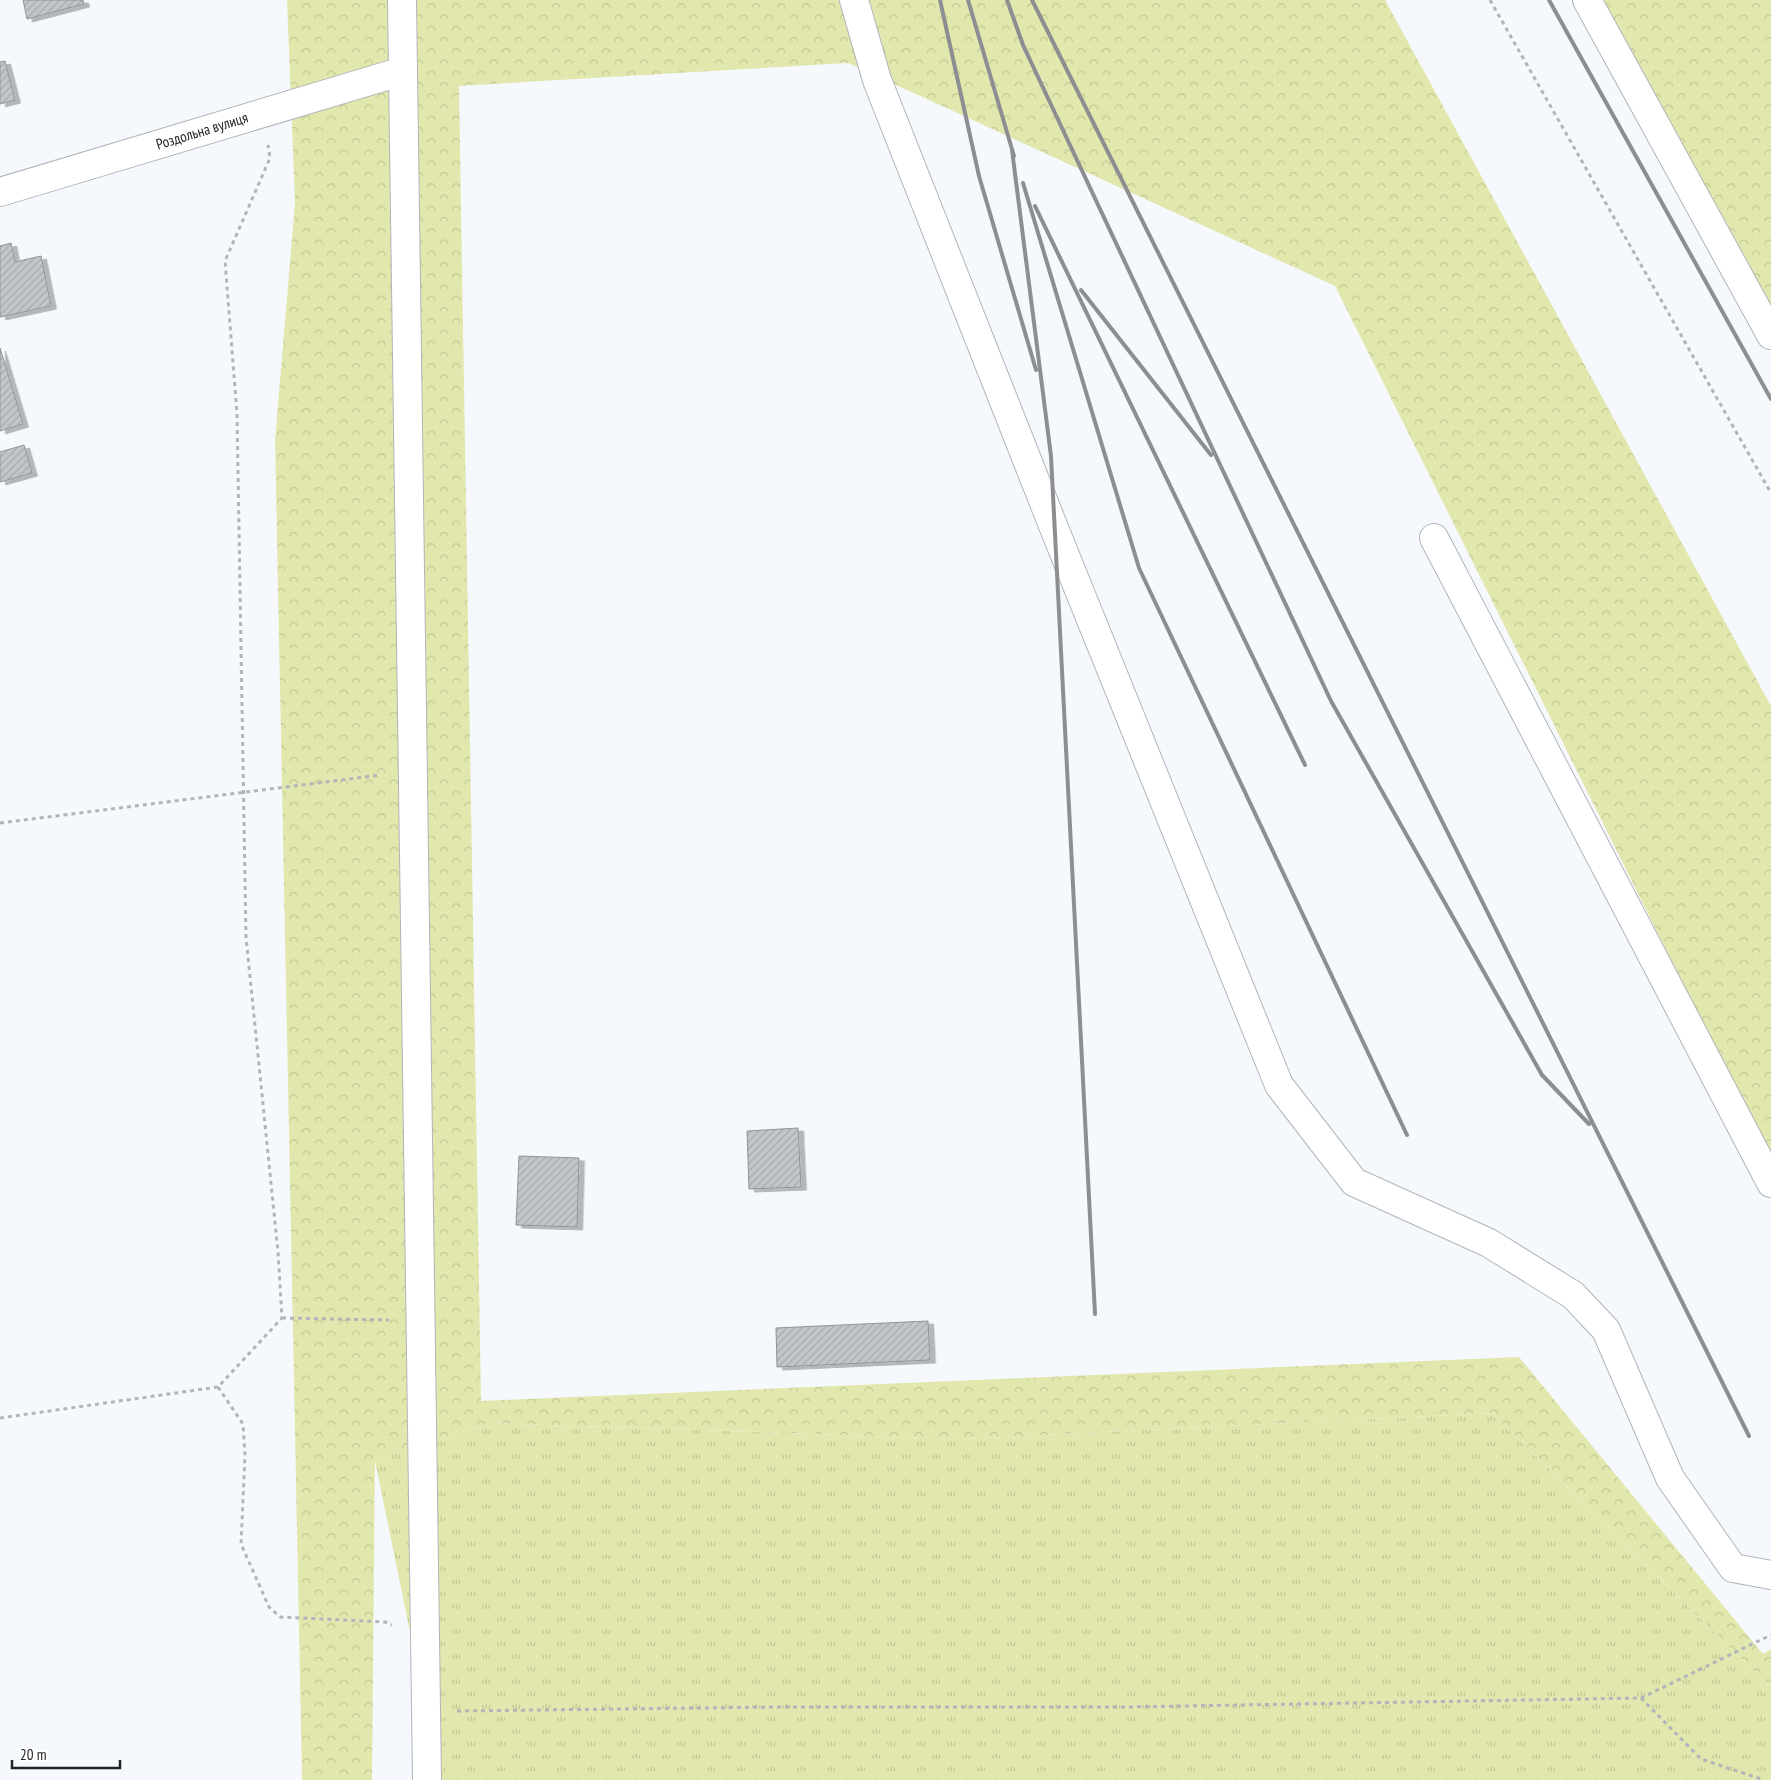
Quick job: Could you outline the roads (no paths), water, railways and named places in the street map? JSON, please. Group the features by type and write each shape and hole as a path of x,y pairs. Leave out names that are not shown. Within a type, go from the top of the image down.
{"street":[{"path":"402,0 427,1780"},
{"path":"854,0 881,89 1054,528 1279,1085 1354,1182 1489,1243 1573,1295 1606,1330 1666,1470 1733,1568 1771,1575"},
{"path":"1586,0 1771,335"},
{"name":"Роздольна вулиця","path":"0,192 403,71"},
{"path":"1434,538 1771,1183"}],"railway":[{"path":"940,0 979,176 1036,370"},
{"path":"968,0 1014,156"},
{"path":"1007,0 1023,45 1331,701 1542,1075 1589,1124"},
{"path":"1032,0 1749,1436"},
{"path":"1549,0 1771,399"},
{"path":"1012,150 1051,456 1095,1314"},
{"path":"1023,183 1139,568 1407,1135"},
{"path":"1035,206 1305,765"},
{"path":"1081,290 1211,455"}]}
